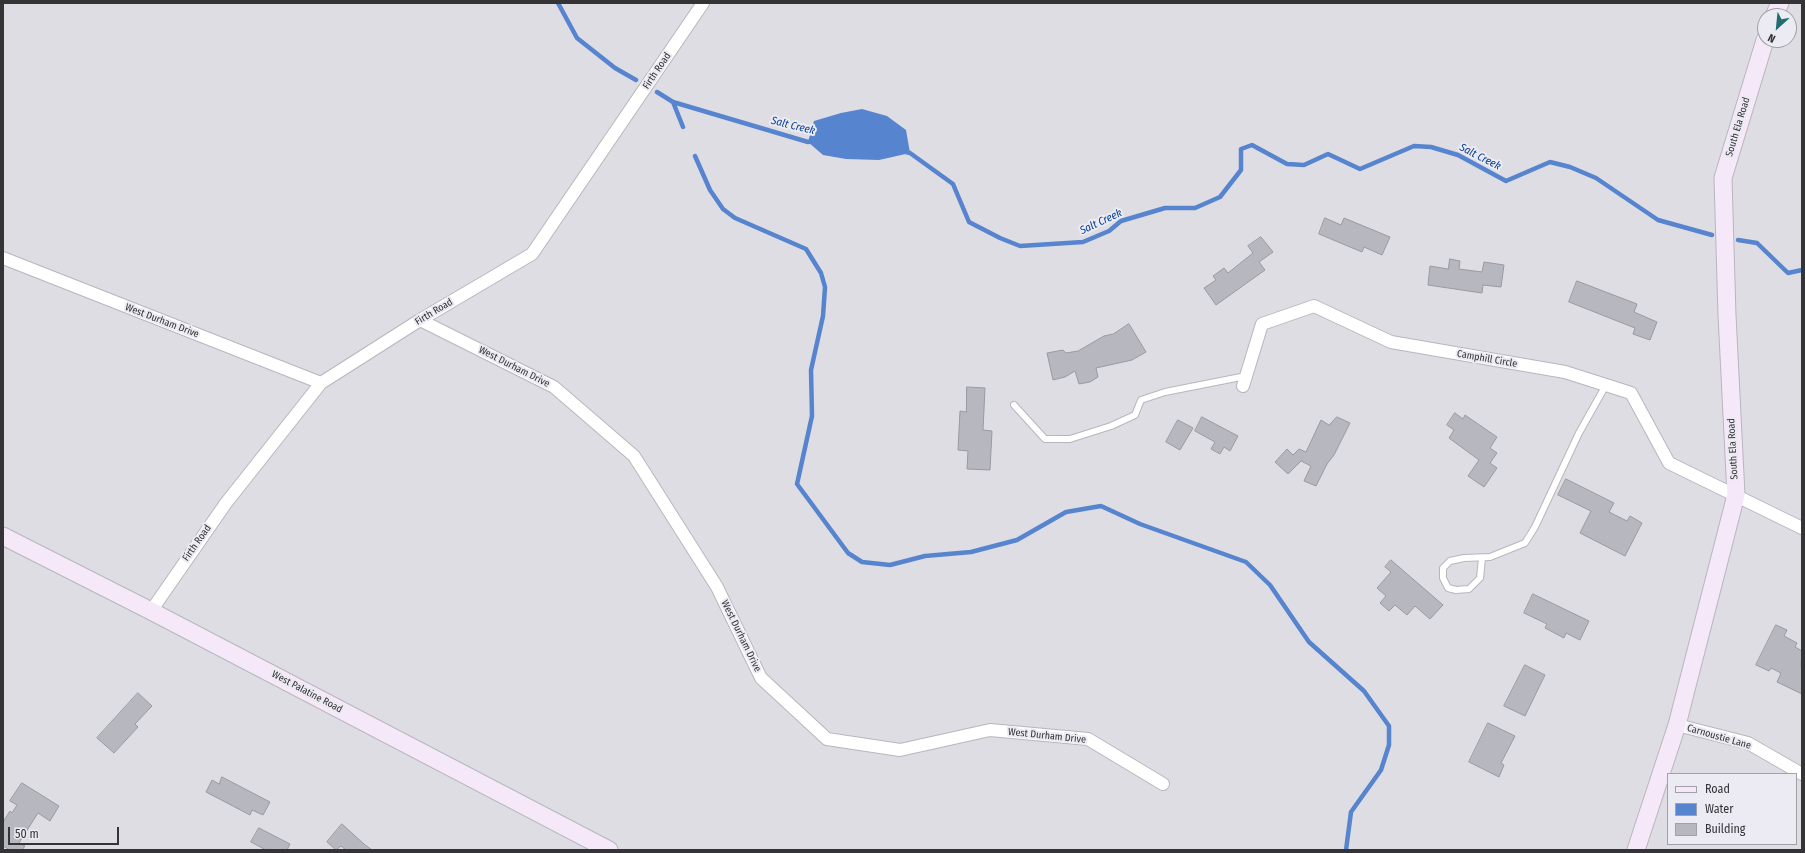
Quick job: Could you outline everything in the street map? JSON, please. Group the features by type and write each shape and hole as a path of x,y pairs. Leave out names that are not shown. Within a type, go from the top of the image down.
{"main road":[{"name":"South Ela Road","path":"1636,850 1677,725 1736,495 1727,315 1723,178 1763,48"},
{"name":"West Palatine Road","path":"3,536 151,611 609,850"}],"street":[{"name":"Firth Road","path":"151,611 226,503 321,383 420,320 532,254 703,3"},
{"name":"West Durham Drive","path":"3,258 321,383"},
{"name":"Camphill Circle","path":"1245,381 1262,324 1314,306 1391,342 1565,372 1631,393 1669,463 1802,528"},
{"name":"West Durham Drive","path":"420,320 554,387 634,456 716,587 761,678 827,739 900,750 990,730 1088,739 1163,784"},
{"name":"Carnoustie Lane","path":"1677,725 1748,743 1802,774"}],"lane":[{"path":"1014,405 1045,439 1070,439 1111,426 1135,416 1141,400 1165,392 1245,381"},
{"path":"1482,558 1480,578 1469,589 1456,590 1448,588 1443,578 1443,568 1450,561 1464,558 1490,557 1525,543 1535,527 1579,433 1606,385"}],"water":[{"path":"862,109 887,116 906,130 910,153 879,160 846,159 823,155 808,142 814,121 841,113"}],"building":[{"path":"1325,218 1341,225 1344,218 1390,237 1382,255 1364,247 1362,252 1319,234"},
{"path":"1261,237 1273,252 1259,262 1265,270 1216,305 1204,288 1216,280 1213,276 1224,268 1228,273 1253,253 1248,246"},
{"path":"1450,259 1460,261 1459,269 1482,272 1484,262 1504,265 1501,287 1483,285 1482,293 1428,285 1430,266 1448,269"},
{"path":"1577,281 1637,304 1634,312 1657,322 1650,340 1633,334 1635,328 1569,302"},
{"path":"1129,324 1146,352 1132,360 1096,368 1098,377 1090,382 1079,384 1075,371 1065,377 1053,380 1047,353 1063,350 1066,353 1078,351 1104,336 1113,334"},
{"path":"967,387 985,388 983,430 992,431 990,470 967,469 968,451 958,450 960,411 966,412"},
{"path":"1455,413 1463,419 1465,415 1497,437 1490,448 1497,453 1490,463 1497,468 1484,487 1468,476 1479,460 1449,438 1454,430 1447,425"},
{"path":"1202,417 1238,436 1230,451 1224,447 1220,454 1211,449 1215,442 1195,431"},
{"path":"1337,417 1350,423 1316,486 1304,481 1311,466 1301,461 1288,474 1275,462 1287,449 1293,455 1299,449 1306,452 1321,420 1329,425"},
{"path":"1178,420 1193,428 1180,450 1166,442"},
{"path":"1566,479 1614,503 1609,512 1627,521 1630,516 1642,523 1625,556 1580,533 1591,511 1558,495"},
{"path":"1391,560 1443,605 1430,619 1415,606 1407,615 1395,605 1389,611 1380,603 1386,596 1377,588 1391,572 1385,567"},
{"path":"1533,594 1589,621 1580,640 1566,633 1564,638 1545,628 1547,624 1524,613"},
{"path":"1776,625 1787,630 1784,636 1797,643 1795,647 1802,651 1802,694 1777,682 1781,673 1771,668 1769,671 1756,665"},
{"path":"1525,665 1545,675 1525,716 1504,706"},
{"path":"138,693 152,706 135,724 138,727 114,753 97,738"},
{"path":"1488,723 1515,736 1501,763 1504,765 1499,777 1469,762"},
{"path":"222,777 270,802 263,815 252,810 250,815 206,792 212,780 219,784"},
{"path":"22,783 59,806 50,821 38,813 19,843 25,846 22,850 10,850 3,846 3,822 10,811 12,813 17,805 10,801"},
{"path":"342,824 372,850 346,850 341,846 336,850 327,842"},
{"path":"259,828 290,844 287,850 266,850 251,842"}],"waterway":[{"name":"Salt Creek","path":"558,3 577,38 615,68 636,80"},
{"name":"Salt Creek","path":"657,92 673,102 808,142 813,141"},
{"path":"673,102 683,127"},
{"name":"Salt Creek","path":"906,152 910,153 953,184 969,222 1000,238 1020,246 1083,242 1109,231 1121,221 1165,208 1195,208 1220,197 1241,170 1241,149 1252,145 1287,164 1304,165 1328,154 1360,169 1414,146 1431,147 1458,155 1506,181 1550,162 1570,167 1596,178 1658,220 1712,235"},
{"path":"695,156 710,190 723,209 735,218 806,249 821,273 825,287 823,316 811,370 812,416 797,484 848,553 862,562 890,565 925,556 971,552 1017,540 1066,512 1101,506 1140,524 1246,562 1270,585 1309,642 1364,691 1389,726 1389,745 1381,770 1351,812 1346,850"},
{"name":"Salt Creek","path":"1738,240 1757,243 1788,273 1802,270"}]}
